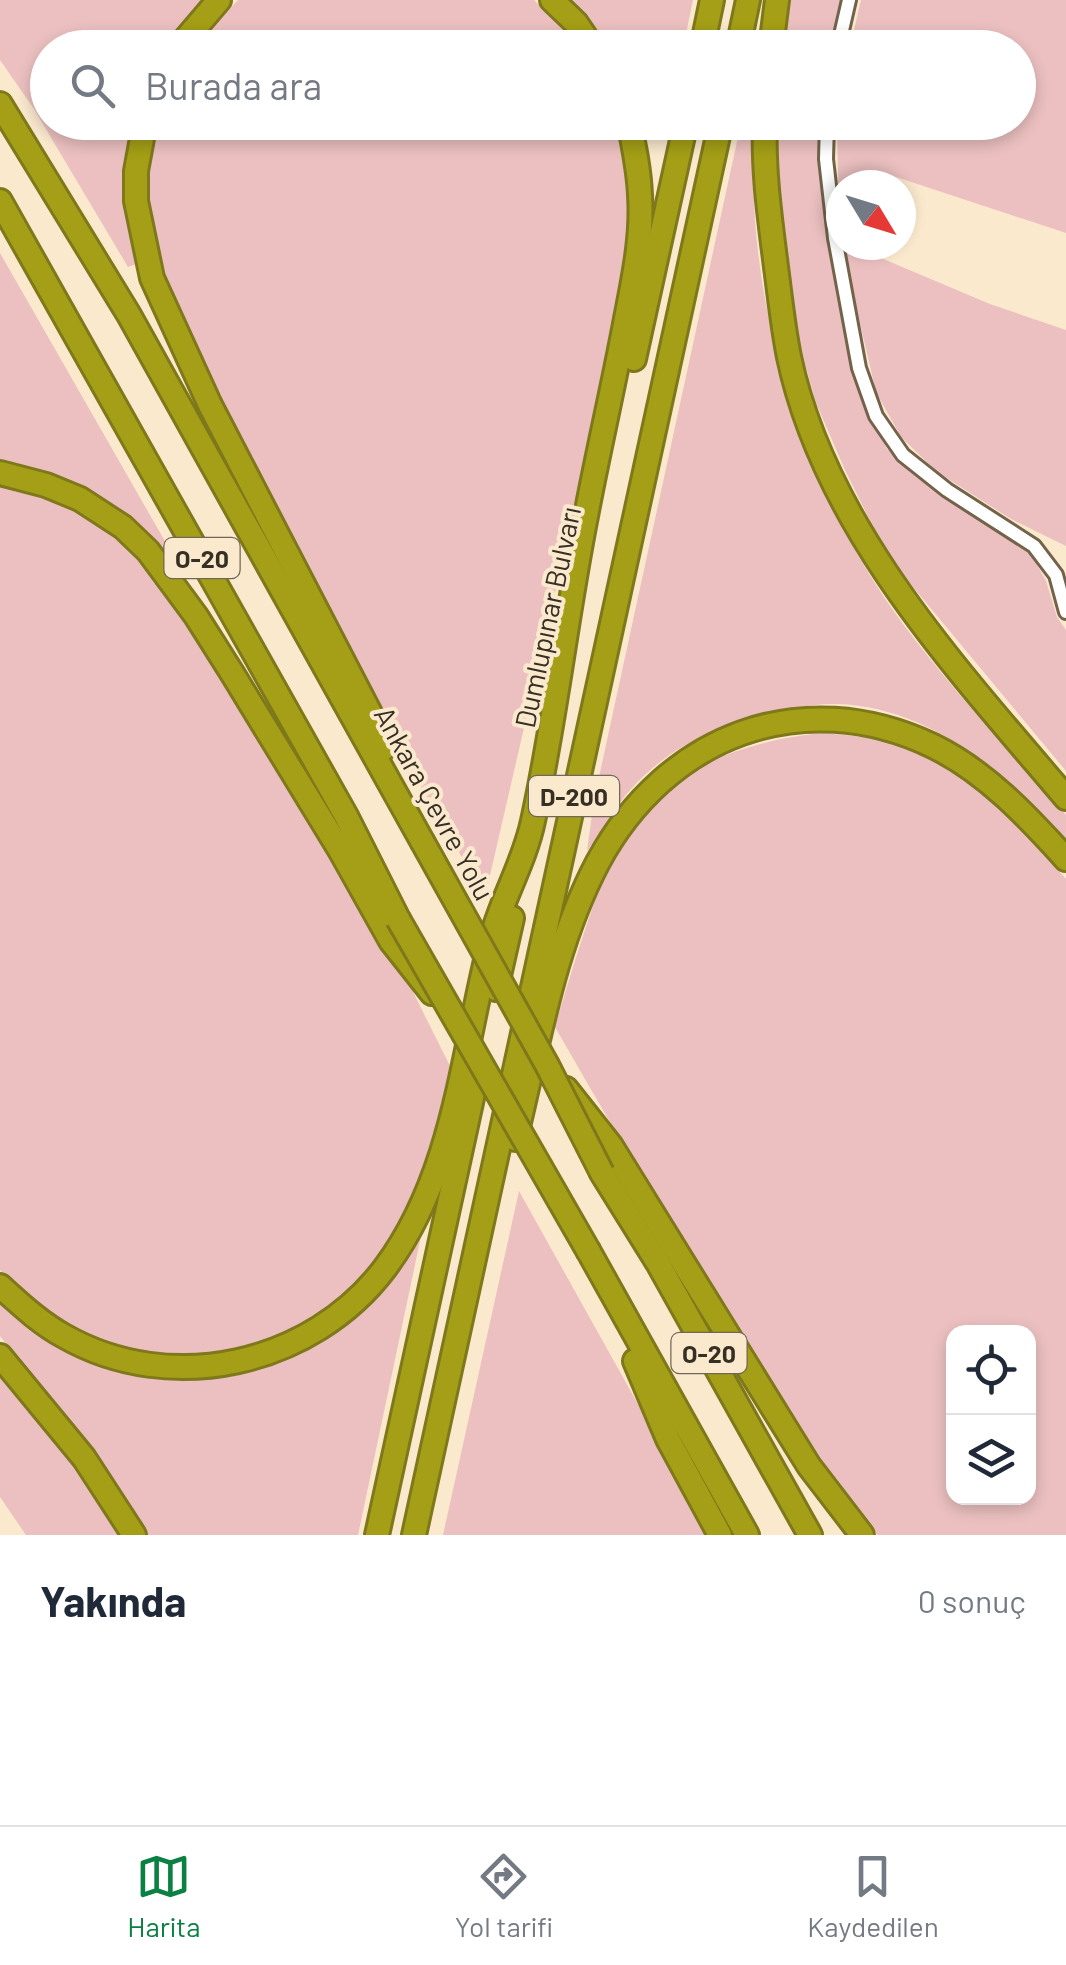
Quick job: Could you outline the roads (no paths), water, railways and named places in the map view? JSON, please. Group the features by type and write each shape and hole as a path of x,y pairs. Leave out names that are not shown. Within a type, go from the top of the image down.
{"highway":[{"path":"193,30 219,0"},
{"path":"552,0 581,30"},
{"path":"706,30 712,0"},
{"path":"742,30 748,0"},
{"path":"773,30 776,0"},
{"name":"Ankara Çevre Yolu","path":"0,104 129,315 547,1065 602,1173 658,1263 810,1535"},
{"path":"142,140 136,201 152,278 210,405 372,717 396,796"},
{"path":"0,1286 65,1338 113,1357 168,1368 201,1368 259,1356 318,1330 346,1308 386,1266 426,1198 444,1151 491,940 532,825 586,516 633,282 641,198 632,140"},
{"name":"Dumlupınar Bulvarı","path":"377,1535 682,140"},
{"name":"D-200","path":"428,1470 717,140"},
{"path":"764,140 771,230 790,360 826,463 866,541 898,591 947,658 1066,798"},
{"name":"O-20","path":"0,202 346,816 395,930 462,1030 746,1535"},
{"path":"0,474 46,485 80,499 123,527 148,551 223,659 340,850 395,930"},
{"path":"416,1535 428,1470 505,1179 550,985 596,866 642,797 667,773 726,738 796,722 862,722 932,746 966,765 1034,824 1066,859"},
{"path":"547,1065 611,1146 808,1466 862,1535"},
{"path":"589,1252 668,1440 720,1535"},
{"path":"0,1356 84,1458 134,1535"}],"street":[{"path":"842,30 849,0"},
{"path":"827,140 835,238 859,368 876,416 903,455 948,490 1034,546 1056,574 1066,612"}]}
